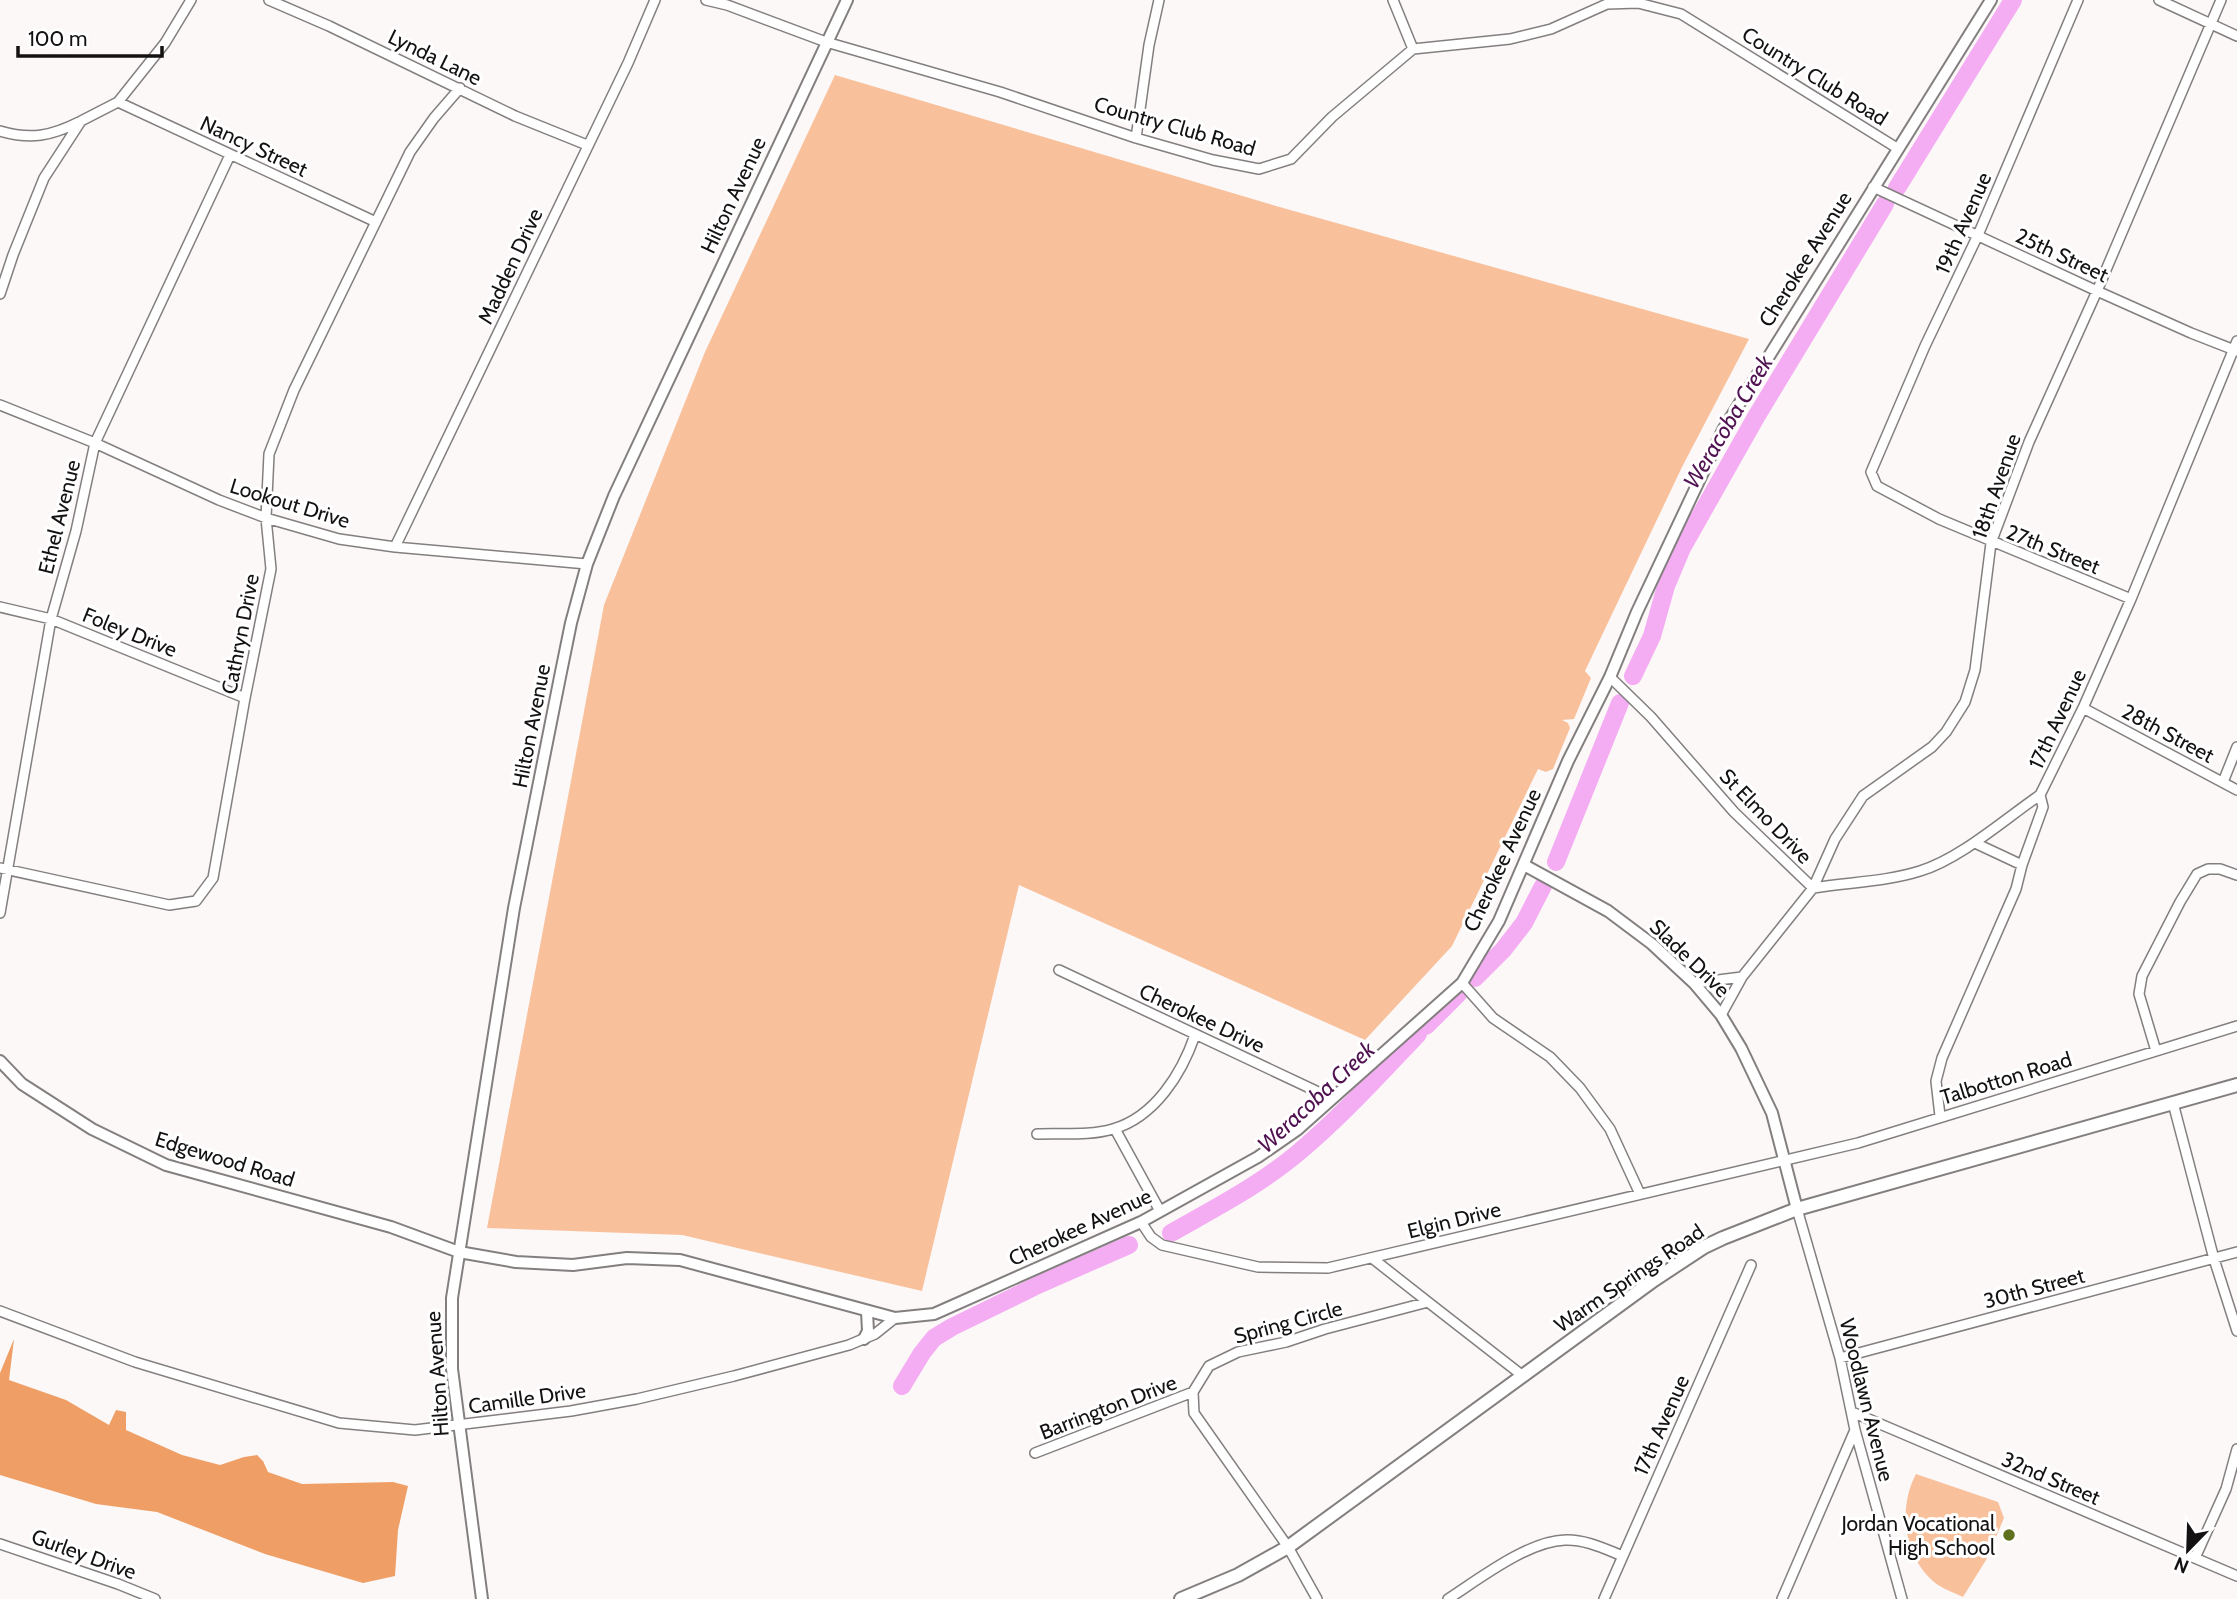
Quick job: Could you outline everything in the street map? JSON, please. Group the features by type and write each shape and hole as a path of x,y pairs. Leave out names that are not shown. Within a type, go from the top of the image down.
{"main road":[{"name":"Warm Springs Road","path":"1181,1599 1238,1575 1288,1547 1654,1280 1704,1247 1797,1209 2237,1085"}],"street":[{"path":"0,131 21,137 56,134 118,102 165,43 191,0"},
{"name":"Lynda Lane","path":"269,0 460,88 515,117 587,145"},
{"name":"Madden Drive","path":"395,547 628,63 655,0"},
{"name":"Country Club Road","path":"706,0 727,5 826,42 1022,99 1136,138 1213,160 1259,169 1292,159 1332,117 1413,49 1510,39 1551,29 1607,4 1638,3 1681,14 1898,148"},
{"name":"Hilton Avenue","path":"482,1599 452,1369 450,1329 459,1252 514,908 571,623 587,564 614,496 846,0"},
{"path":"1136,138 1149,45 1159,0"},
{"path":"1393,0 1413,49"},
{"name":"Cherokee Avenue","path":"459,1252 516,1262 573,1265 627,1258 680,1259 867,1312 895,1318 934,1314 1141,1222 1269,1151 1297,1130 1462,983 1499,921 1568,761 1610,677 1637,612 1723,430 1991,0"},
{"name":"19th Avenue","path":"1876,459 1925,346 1978,235 2078,0"},
{"path":"2159,0 2237,36"},
{"name":"18th Avenue","path":"1721,1015 1742,977 1813,888 1835,839 1863,796 1932,747 1946,732 1965,702 1975,670 1992,543 2029,442 2221,0"},
{"name":"Cathryn Drive","path":"3,868 169,905 196,901 213,878 271,569 266,518 269,454 294,390 410,152 460,88"},
{"name":"Nancy Street","path":"118,102 376,222"},
{"path":"0,294 44,178 81,121"},
{"name":"Ethel Avenue","path":"0,913 3,868 51,619 76,531 95,443 230,155"},
{"name":"25th Street","path":"1873,187 2191,333 2236,347"},
{"name":"17th Avenue","path":"1940,1116 1936,1081 1942,1058 2016,889 2043,807 2040,795 2083,708 2131,599 2236,347"},
{"name":"Lookout Drive","path":"0,405 95,443 219,500 266,518 339,540 587,564"},
{"name":"27th Street","path":"1876,459 1871,472 1877,486 1918,509 1992,543 2131,599"},
{"name":"Foley Drive","path":"0,607 51,619 245,698"},
{"name":"St Elmo Drive","path":"1610,677 1651,717 1734,812 1813,888 1876,881 1923,870 1975,843 2040,795"},
{"name":"28th Street","path":"2083,708 2237,789"},
{"path":"2222,782 2237,747"},
{"path":"1975,843 2022,865"},
{"name":"Slade Drive","path":"1524,865 1608,911 1652,944 1694,983 1721,1015 1741,1048 1772,1113 1797,1209"},
{"path":"2156,1051 2139,994 2142,976 2197,874 2207,869 2220,869 2237,875"},
{"name":"Cherokee Drive","path":"1059,970 1331,1098"},
{"path":"1694,983 1742,977"},
{"path":"1462,983 1493,1018 1550,1057 1580,1088 1610,1129 1640,1194"},
{"name":"Talbotton Road","path":"1784,1161 1858,1143 2237,1026"},
{"path":"1037,1134 1115,1129 1141,1116 1153,1106 1187,1058 1195,1035"},
{"name":"Edgewood Road","path":"0,1060 23,1084 92,1129 166,1165 391,1227 459,1252"},
{"path":"2173,1103 2214,1259 2237,1331"},
{"path":"1115,1129 1160,1211"},
{"name":"Elgin Drive","path":"1141,1222 1150,1237 1162,1245 1258,1267 1328,1268 1784,1161"},
{"name":"Woodlawn Avenue","path":"1797,1209 1840,1358 1855,1430 1902,1599"},
{"name":"30th Street","path":"1840,1358 2237,1252"},
{"path":"1372,1258 1523,1376"},
{"name":"17th Avenue","path":"1604,1599 1751,1265"},
{"name":"Spring Circle","path":"1193,1392 1209,1366 1238,1352 1286,1342 1428,1302"},
{"name":"Camille Drive","path":"0,1311 135,1362 339,1423 415,1430 570,1411 637,1399 849,1345 875,1335 895,1318"},
{"path":"864,1339 867,1312"},
{"path":"1193,1392 1194,1413 1288,1547 1317,1599"},
{"name":"Barrington Drive","path":"1035,1453 1193,1392"},
{"name":"32nd Street","path":"1852,1412 2237,1576"},
{"path":"1783,1599 1855,1430"},
{"path":"2195,1558 2226,1489 2237,1449"},
{"path":"1448,1599 1514,1557 1564,1540 1588,1543 1623,1556"},
{"name":"Gurley Drive","path":"0,1544 155,1599"}],"shaded area":[{"path":"835,75 1276,206 1749,339 1682,467 1585,671 1591,678 1574,719 1562,720 1568,723 1570,728 1553,769 1546,772 1538,769 1452,946 1365,1040 1019,885 922,1291 682,1235 487,1228 604,605 705,352"},
{"path":"14,1339 9,1380 66,1400 109,1425 116,1410 126,1412 126,1430 182,1455 220,1465 257,1455 268,1472 302,1484 393,1482 408,1486 398,1530 395,1576 363,1583 265,1554 157,1512 96,1504 0,1475 0,1373"},
{"path":"1916,1474 1998,1502 2004,1518 1986,1560 1963,1597 1938,1585 1927,1575 1911,1548 1907,1534 1907,1503"}],"waterway":[{"name":"Weracoba Creek","path":"1897,188 2013,0"},
{"name":"Weracoba Creek","path":"1633,676 1652,636 1666,586 1682,548 1756,417 1885,204"},
{"name":"Weracoba Creek","path":"1556,862 1620,703"},
{"name":"Weracoba Creek","path":"1475,978 1503,950 1524,923 1543,886"},
{"name":"Weracoba Creek","path":"1426,1026 1459,993"},
{"name":"Weracoba Creek","path":"1171,1233 1253,1186 1299,1152 1346,1109 1418,1034"},
{"name":"Weracoba Creek","path":"902,1386 934,1338 1040,1284 1129,1245"}],"place":[{"name":"Jordan Vocational High School","path":"2009,1535"}]}
